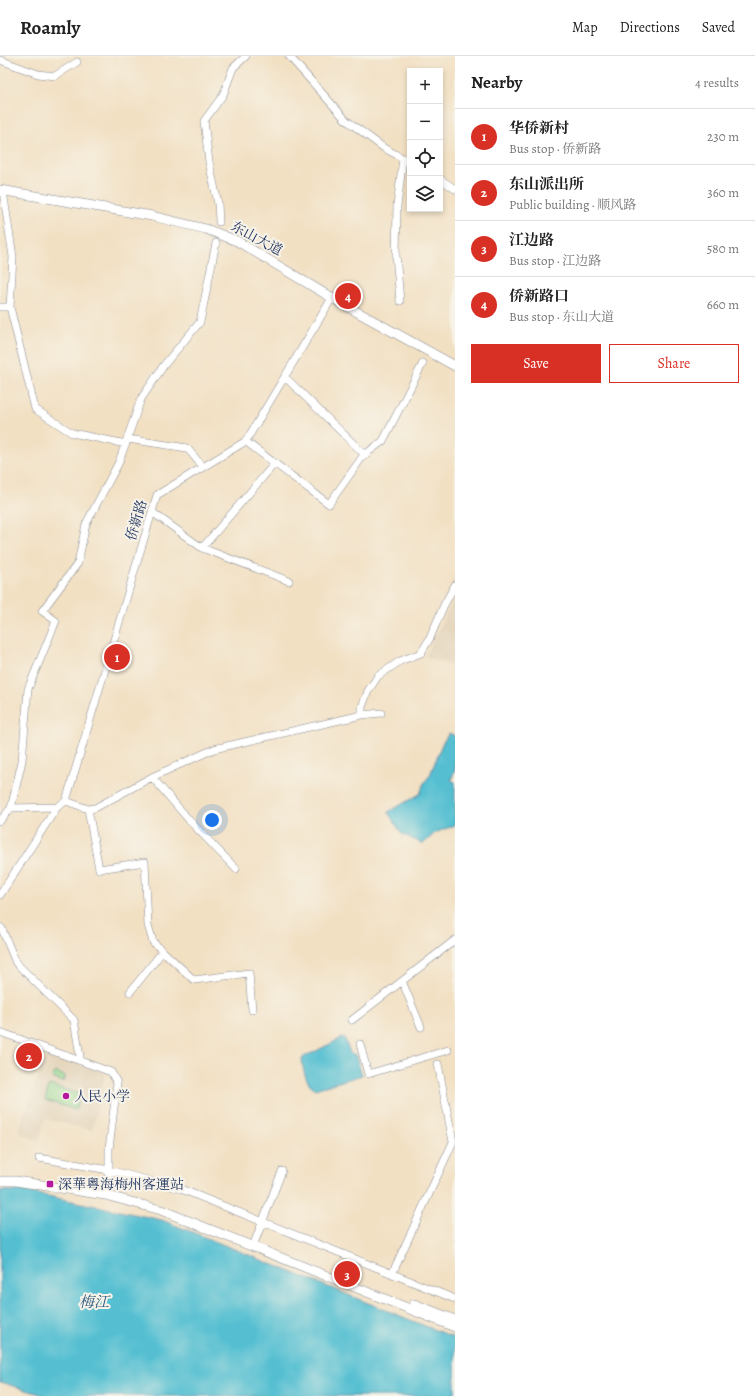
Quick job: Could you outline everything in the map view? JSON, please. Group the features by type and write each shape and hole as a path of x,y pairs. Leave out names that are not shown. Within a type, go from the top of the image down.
{"main road":[{"name":"东山大道","path":"2,190 152,216 206,229 237,241 332,298 455,366"},
{"path":"0,1175 23,1176 106,1189 157,1202 455,1320"},
{"path":"0,1181 16,1180 105,1195 161,1210 455,1327"}],"street":[{"path":"219,222 218,204 208,156 204,121 223,95 233,68 246,56"},
{"path":"288,56 346,120 384,148 407,160"},
{"path":"0,60 38,74 55,76 77,62"},
{"path":"400,301 396,255 397,206 403,158"},
{"path":"443,181 455,189"},
{"path":"2,190 13,257 10,307 35,409 72,433 127,442 187,448 203,467"},
{"path":"0,821 12,808 22,761 28,689 56,621 42,611 78,563 86,524 119,462 141,399 164,365 200,322 216,243"},
{"name":"侨新路","path":"66,801 157,495 245,442 332,298"},
{"path":"0,307 10,307"},
{"path":"245,442 329,504 365,455 383,441 423,363"},
{"path":"285,377 365,455"},
{"path":"202,548 275,464"},
{"path":"152,512 202,548 289,581"},
{"path":"362,715 362,707 368,691 378,676 400,662 421,653 430,638 444,605 455,585"},
{"path":"0,895 57,808 66,801 88,809 95,808 152,777 214,749 362,715 381,713"},
{"path":"152,777 189,820 236,869"},
{"path":"12,808 57,808"},
{"path":"88,809 99,869 145,862 148,925 153,942 194,980 249,973 252,1010"},
{"path":"0,927 2,928 16,963 74,1020 80,1056"},
{"path":"352,1020 455,940"},
{"path":"130,992 162,951"},
{"path":"402,981 421,1027"},
{"path":"0,1032 111,1072 117,1083 106,1189"},
{"path":"360,1044 368,1074 448,1050"},
{"path":"392,1274 453,1142 438,1064"},
{"path":"39,1158 109,1170 181,1190 455,1299"},
{"path":"256,1241 282,1171"}],"shaded area":[{"path":"455,596 455,667 425,656"},
{"name":"人民小学","path":"47,1053 105,1073 92,1130 45,1119 39,1141 18,1132"}],"green space":[{"path":"55,1072 65,1076 63,1082 52,1078"},
{"path":"49,1085 80,1094 76,1110 45,1100"}],"water":[{"path":"449,733 455,736 455,769 451,780 455,782 455,825 435,833 423,844 402,834 388,812 420,794 424,783 430,775 442,744"},
{"path":"344,1037 351,1055 355,1054 362,1075 315,1089 307,1079 302,1058"},
{"name":"梅江","path":"19,1190 162,1220 455,1338 455,1396 46,1396 0,1382 0,1191"}],"place":[{"name":"侨新路口","path":"348,296"},
{"name":"华侨新村","path":"117,657"},
{"name":"东山派出所","path":"29,1056"},
{"name":"人民小学","path":"66,1096"},
{"name":"深華粵海梅州客運站","path":"50,1184"},
{"name":"江边路","path":"347,1274"}]}
